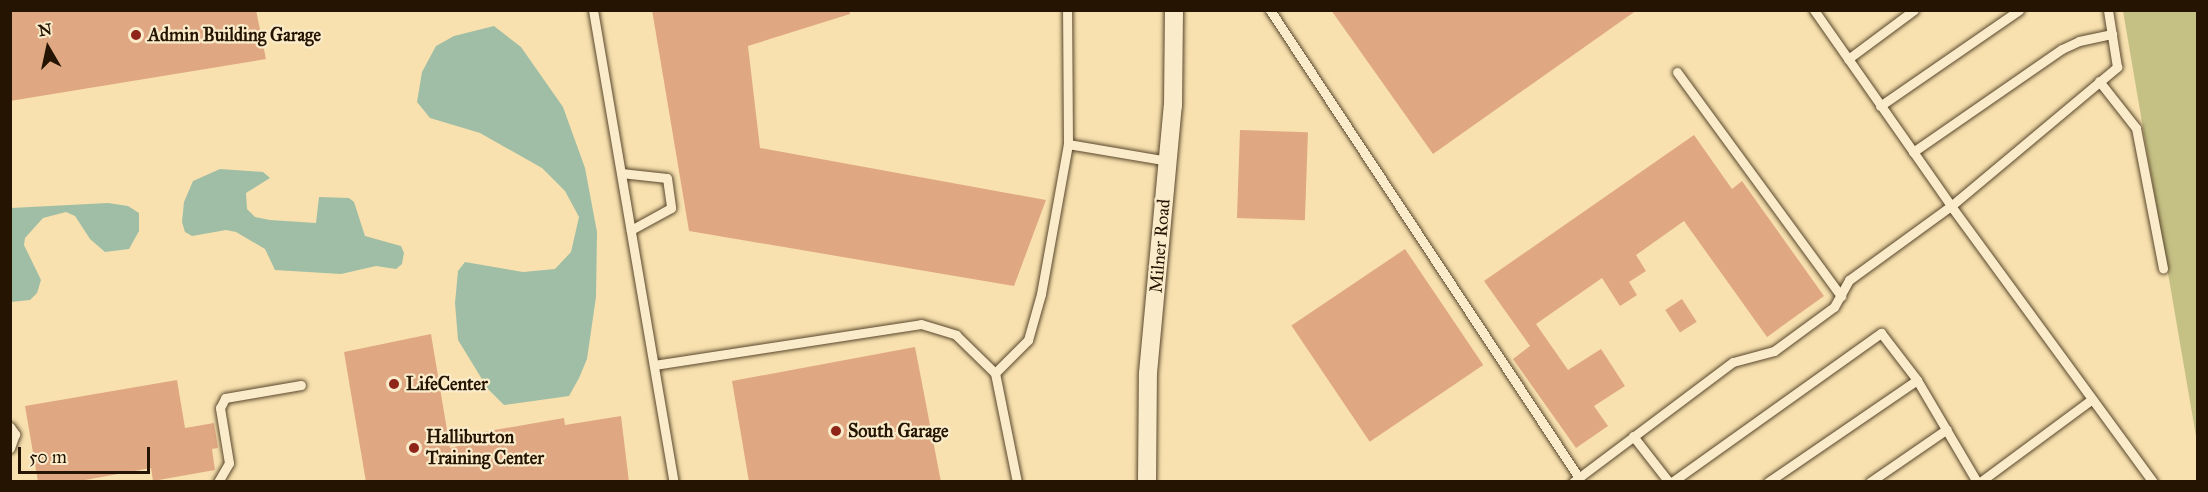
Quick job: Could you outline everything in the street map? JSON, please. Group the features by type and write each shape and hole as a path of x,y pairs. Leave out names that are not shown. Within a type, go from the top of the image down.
{"street":[{"name":"Milner Road","path":"1147,482 1148,373 1168,161 1174,10"}],"lane":[{"path":"593,10 674,482"},
{"path":"995,373 1028,340 1041,294 1068,144 1067,10"},
{"path":"1270,10 1576,479 1733,362 1774,351 1834,307 1849,280 1950,206 2117,67 2108,10"},
{"path":"1814,10 1950,206 2152,482"},
{"path":"1848,59 1914,10"},
{"path":"1880,105 2019,10"},
{"path":"1913,152 2062,49 2079,41 2112,34"},
{"path":"1677,72 1841,296"},
{"path":"2099,81 2136,128 2163,268"},
{"path":"1068,144 1168,161"},
{"path":"621,173 667,178 671,208 631,230"},
{"path":"654,365 921,324 956,335 995,373 1017,482"},
{"path":"1633,436 1670,482 1881,333 1917,380 1979,482 2092,399"},
{"path":"1768,482 1917,380"},
{"path":"218,482 229,464 220,408 225,398 301,386"},
{"path":"10,427 15,434 10,448"},
{"path":"1870,482 1947,429"}],"shaded area":[{"path":"2123,11 2197,11 2197,442 2136,87"},
{"path":"494,26 521,47 563,107 585,168 597,232 596,297 587,359 579,378 569,396 504,405 488,389 458,340 455,303 458,271 465,262 523,272 555,269 571,252 579,217 565,191 542,168 480,133 430,118 417,102 422,72 436,46 454,36"},
{"path":"220,169 263,172 270,178 246,193 247,209 255,217 316,223 319,197 349,198 354,202 365,236 401,246 404,253 402,264 396,269 376,266 341,274 275,270 265,249 236,232 226,230 192,236 185,232 182,222 184,202 193,181"},
{"path":"108,203 128,206 139,213 139,231 129,249 105,252 90,239 75,216 66,212 43,218 25,238 24,245 41,280 37,293 30,300 11,302 11,208"}],"building":[{"name":"Admin Building Garage","path":"10,10 256,10 266,59 10,101"},
{"path":"652,10 849,10 850,14 748,46 760,148 1046,200 1014,286 689,231"},
{"path":"1331,10 1637,10 1433,154"},
{"path":"1240,130 1308,132 1305,220 1237,218"},
{"path":"1694,135 1732,189 1742,181 1824,296 1767,337 1684,221 1636,255 1646,271 1629,282 1637,295 1620,306 1602,278 1536,324 1568,370 1601,349 1625,386 1594,406 1608,426 1576,448 1513,359 1530,346 1484,281"},
{"path":"1405,249 1483,365 1370,442 1291,326"},
{"path":"1682,299 1697,322 1680,333 1665,310"},
{"name":"LifeCenter","path":"431,334 450,448 478,441 477,433 564,418 565,425 621,416 629,482 366,482 344,352"},
{"name":"South Garage","path":"915,347 941,482 749,482 732,381"},
{"path":"177,380 185,428 214,423 218,448 212,449 215,470 153,481 151,468 74,482 38,482 25,406"}],"place":[{"name":"Admin Building Garage","path":"136,35"},
{"name":"LifeCenter","path":"394,384"},
{"name":"South Garage","path":"836,431"},
{"name":"Halliburton Training Center","path":"414,448"}]}
